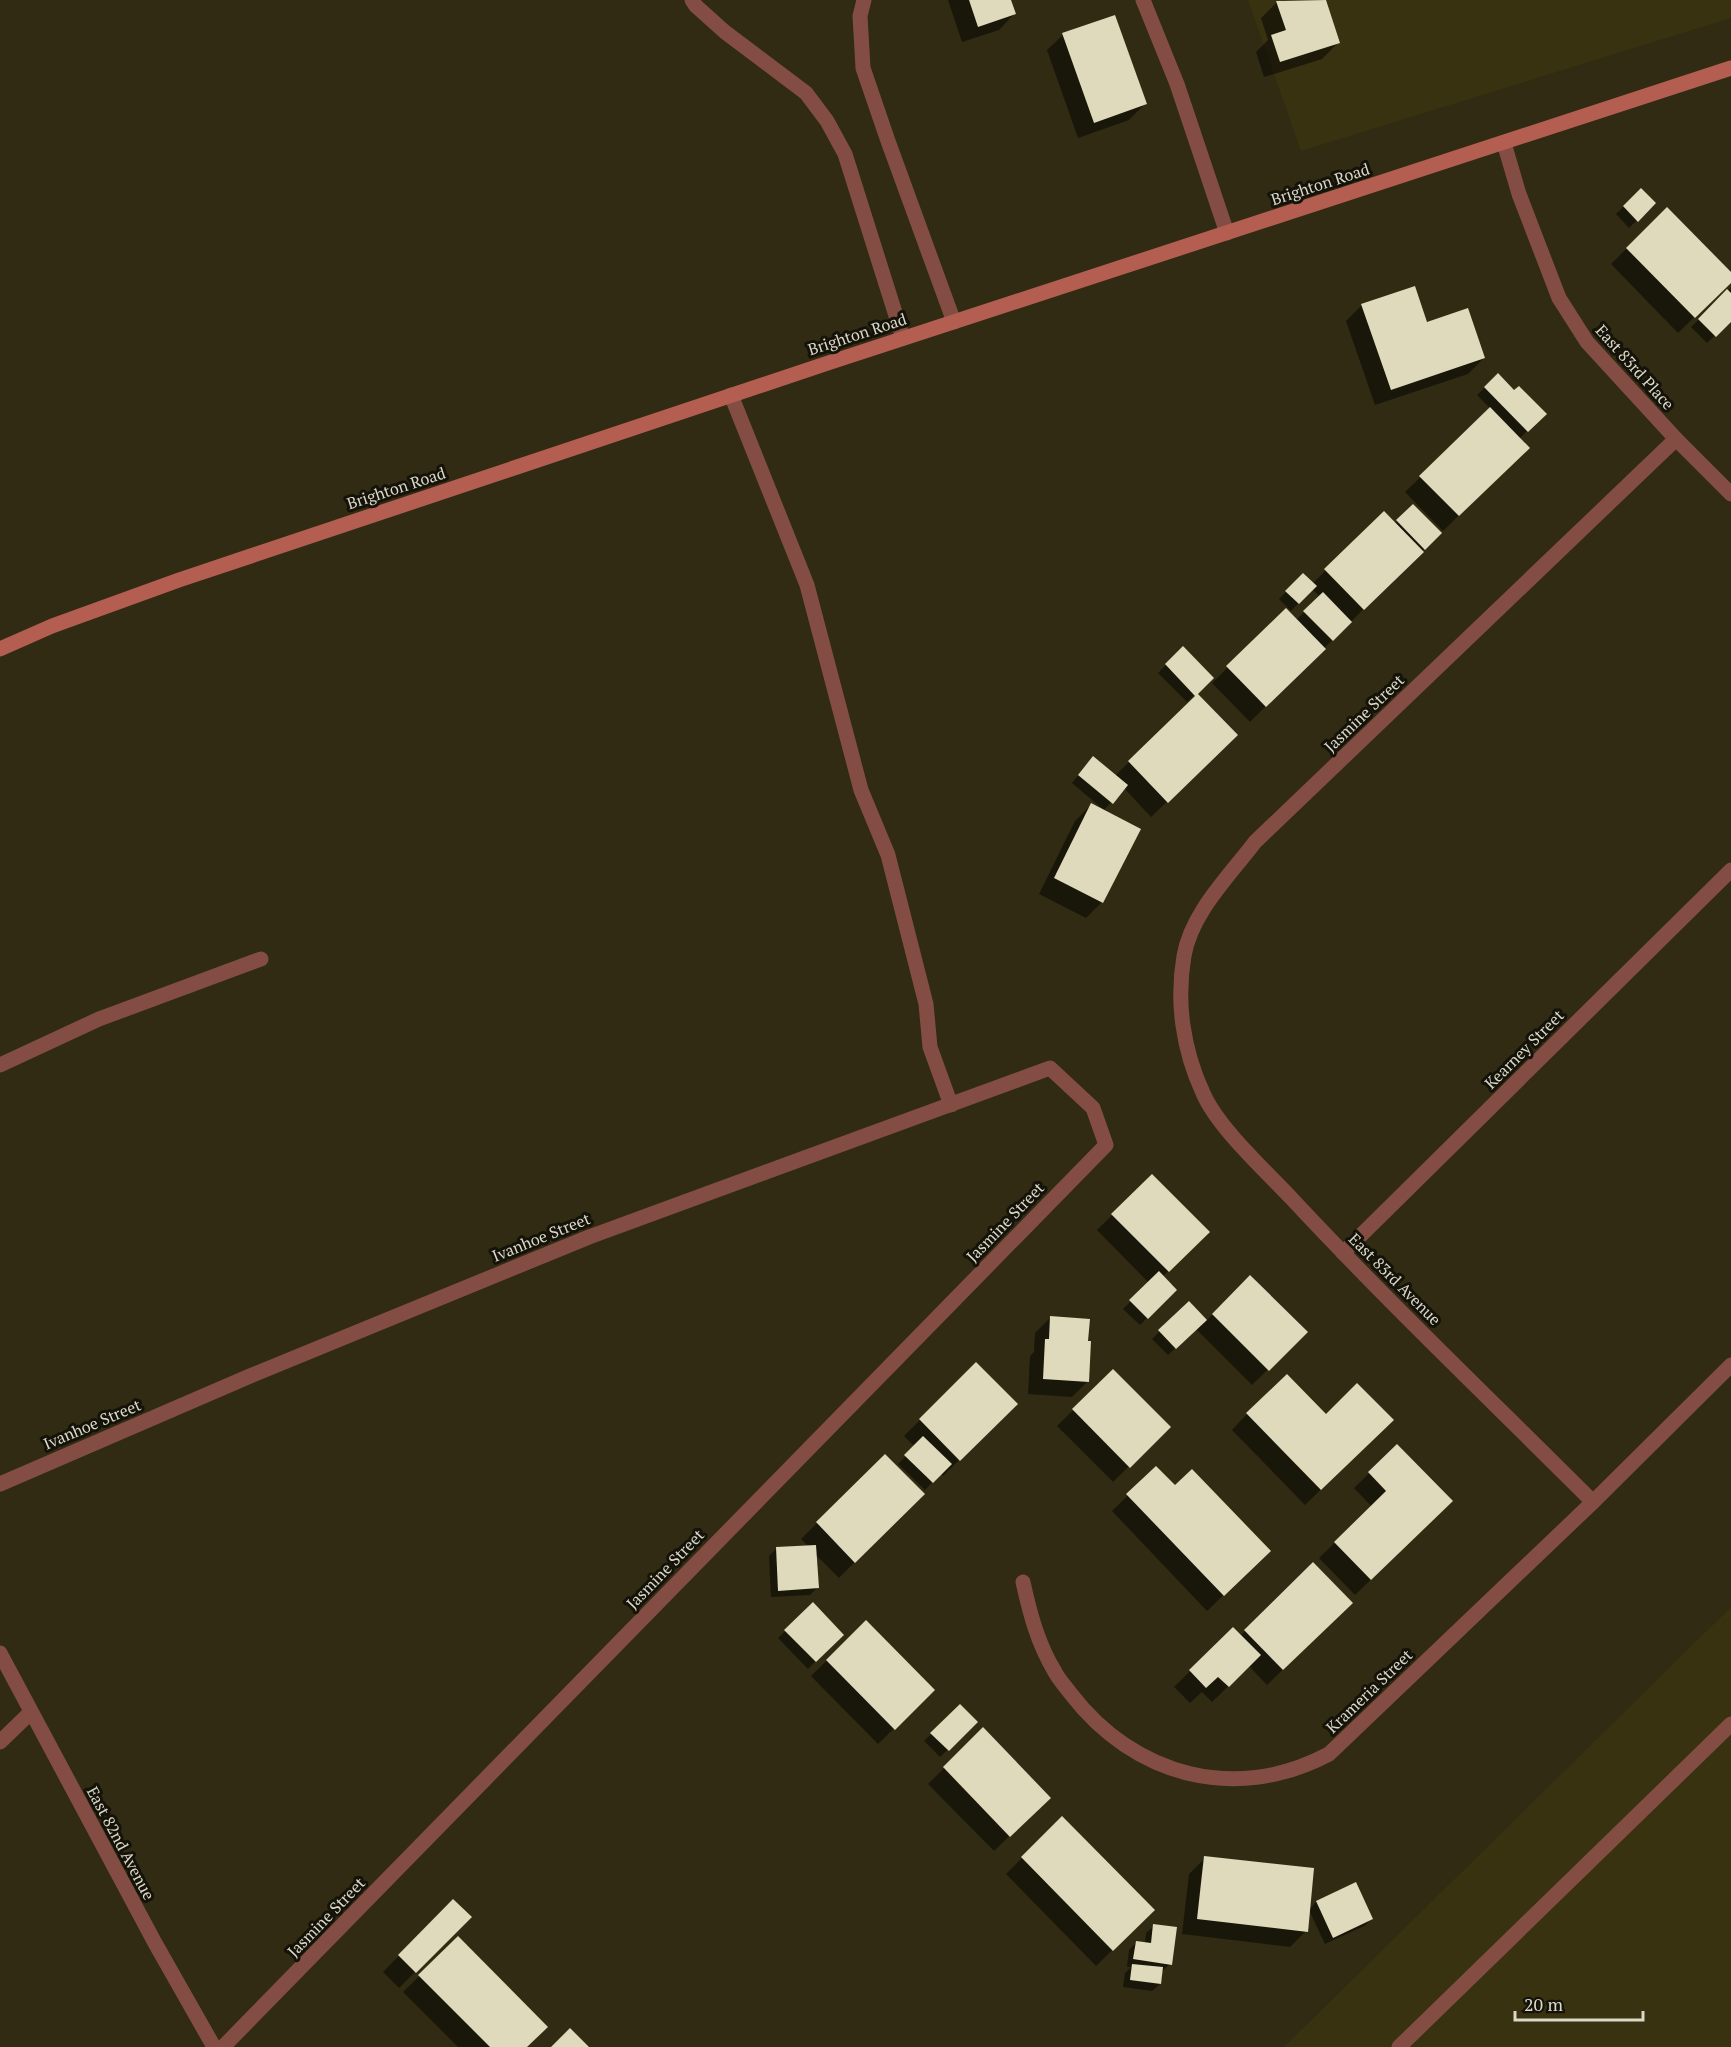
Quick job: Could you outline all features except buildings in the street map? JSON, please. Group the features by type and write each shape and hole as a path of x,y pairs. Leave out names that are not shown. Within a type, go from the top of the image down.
{"street":[{"path":"692,0 724,32 806,93 827,121 845,154 903,338"},
{"path":"864,0 860,16 863,68 954,322"},
{"path":"1143,0 1177,84 1227,233"},
{"name":"Brighton Road","path":"0,649 52,626 179,580 903,338 1731,68"},
{"name":"East 83rd Place","path":"1504,142 1519,194 1558,298 1587,342 1676,439 1731,494"},
{"path":"731,395 807,585 861,790 888,855 926,1004 930,1047 951,1105"},
{"name":"Jasmine Street","path":"1193,1065 1185,1041 1180,994 1184,954 1200,913 1255,842 1676,439"},
{"name":"Kearney Street","path":"1343,1253 1731,870"},
{"path":"0,1065 99,1018 261,958"},
{"name":"East 83rd Avenue","path":"1193,1065 1203,1094 1222,1122 1343,1253 1593,1502"},
{"name":"Ivanhoe Street","path":"0,1484 250,1376 589,1237 1050,1068 1093,1107"},
{"name":"Jasmine Street","path":"223,2047 1106,1145 1093,1107"},
{"name":"Krameria Street","path":"1023,1582 1034,1628 1055,1673 1103,1731 1140,1756 1172,1769 1213,1778 1264,1776 1306,1766 1329,1754 1593,1502 1731,1365"},
{"name":"East 82nd Avenue","path":"0,1653 155,1943 214,2047"},
{"path":"0,1742 31,1712"},
{"path":"1399,2047 1731,1724"}],"shaded area":[{"path":"1248,0 1731,0 1731,18 1301,151"},
{"path":"1731,1607 1731,2047 1284,2047"}]}
